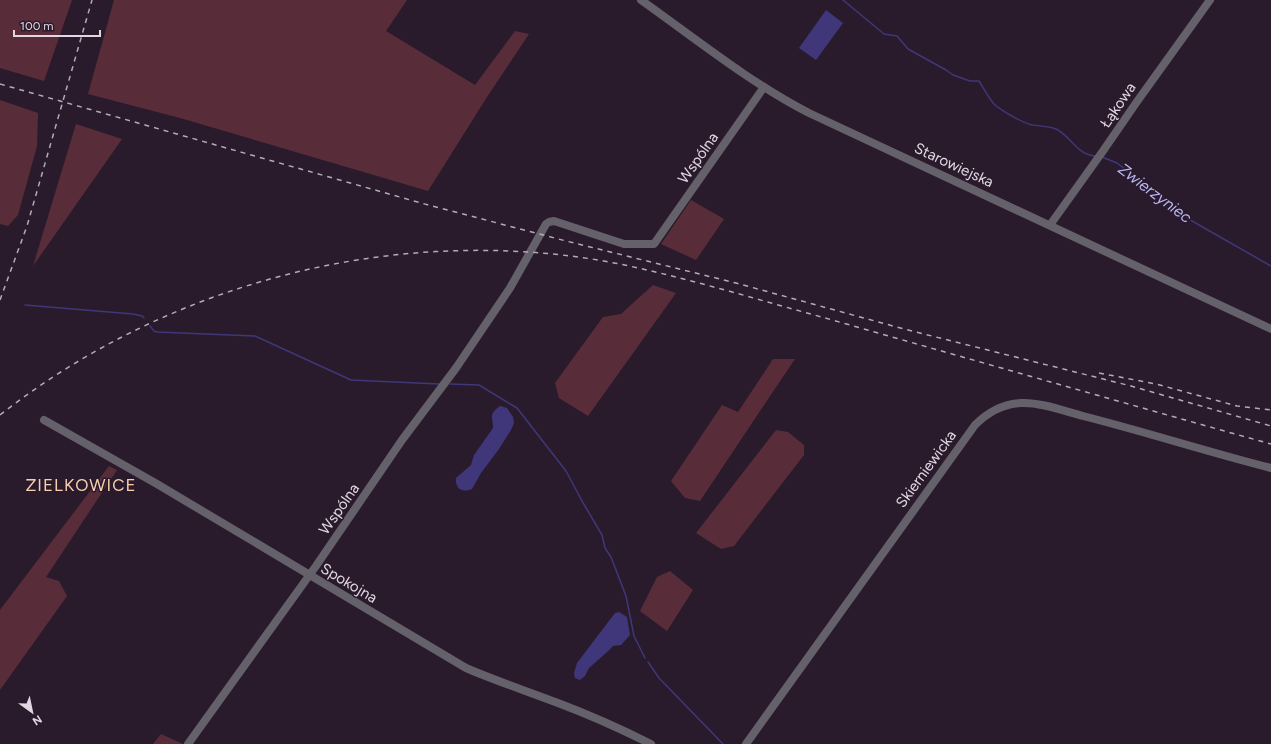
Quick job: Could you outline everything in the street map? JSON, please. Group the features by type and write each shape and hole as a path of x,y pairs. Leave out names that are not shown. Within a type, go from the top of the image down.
{"street":[{"name":"Starowiejska","path":"641,0 786,101 1271,329"},
{"name":"Łąkowa","path":"1050,225 1210,0"},
{"name":"Wspólna","path":"188,744 309,575 402,440 456,368 510,288 545,226 549,222 554,221 624,244 654,244 764,87"},
{"name":"Skierniewicka","path":"746,744 975,425 985,415 1011,404 1023,403 1038,405 1104,421 1271,468"},
{"name":"Spokojna","path":"44,420 157,484 466,668 488,678 572,708 651,744"}],"shaded area":[{"path":"0,0 72,0 44,81 0,68"},
{"path":"114,0 407,0 386,31 475,85 515,31 529,34 487,97 428,191 180,118 88,94"},
{"path":"826,10 843,23 816,60 799,48"},
{"path":"0,100 38,113 37,146 18,215 8,226 0,224"},
{"path":"76,124 122,139 33,266"},
{"path":"691,200 724,219 696,260 661,244"},
{"path":"653,285 676,293 588,416 559,398 555,383 603,317 621,314"},
{"path":"773,359 795,359 700,501 685,498 671,481 722,405 738,412"},
{"path":"500,406 507,408 513,417 514,423 511,430 481,473 472,489 465,491 462,490 457,485 456,478 471,465 474,455 493,428 493,414"},
{"path":"776,430 788,432 804,445 804,455 734,546 721,549 696,533"},
{"path":"109,466 117,470 46,577 59,581 67,596 0,690 0,610"},
{"path":"670,571 693,590 667,631 640,611 657,577"},
{"path":"619,612 627,617 630,635 621,645 613,646 589,668 585,676 580,680 575,678 574,673 577,663 615,613"},
{"path":"161,734 183,744 153,744"}],"waterway":[{"name":"Zwierzyniec","path":"843,0 884,34 897,36 908,49 953,75 970,81 979,81 994,104 1006,113 1028,124 1056,129 1083,152 1095,156"},
{"name":"Zwierzyniec","path":"1102,157 1117,163 1192,221 1271,266"},
{"path":"25,305 133,314 144,318"},
{"path":"150,326 157,332 255,336 351,380 439,384"},
{"path":"450,384 479,385 517,408 566,471 602,535 605,548 611,557 626,596 634,636 645,658"},
{"path":"648,662 659,678 723,744"}],"railway":[{"path":"0,300 27,226 92,0"},
{"path":"0,84 421,203 736,283 904,329 1131,386 1271,426"},
{"path":"0,415 65,370 133,331 205,300 280,276 357,260 435,252 514,251 592,259 682,279 837,321 1271,444"},
{"path":"1099,373 1156,384 1237,406 1271,410"}],"district":[{"name":"ZIELKOWICE","path":"81,485"}]}
